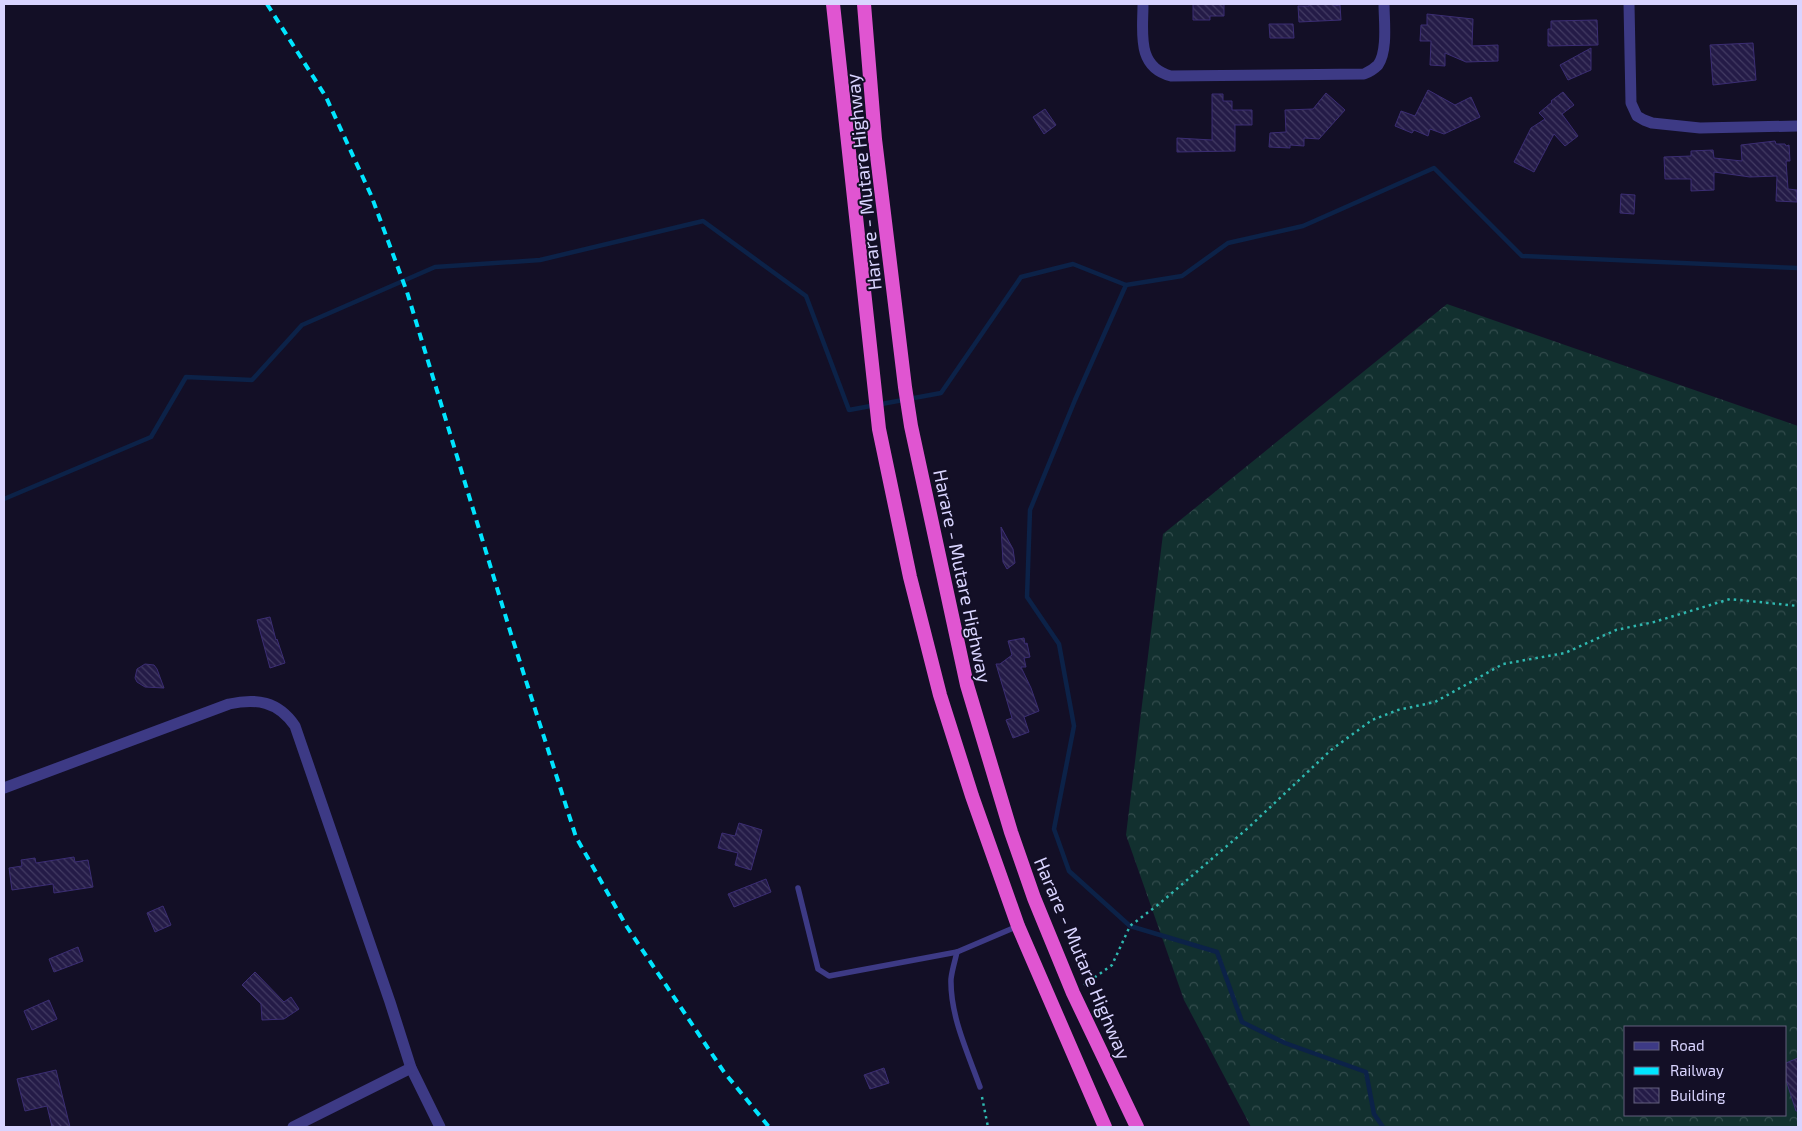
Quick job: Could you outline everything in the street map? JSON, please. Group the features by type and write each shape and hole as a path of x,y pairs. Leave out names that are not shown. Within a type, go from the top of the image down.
{"highway":[{"name":"Harare - Mutare Highway","path":"833,4 874,389 880,429 910,577 940,695 972,796 1018,926 1105,1127"},
{"name":"Harare - Mutare Highway","path":"864,4 875,139 905,387 911,426 967,685 1014,842 1034,898 1073,993 1137,1127"}],"street":[{"path":"1143,4 1144,50 1153,67 1162,74 1171,76 1364,74 1379,64 1383,52 1384,4"},
{"path":"1629,4 1631,103 1637,116 1652,123 1700,128 1798,126"},
{"path":"4,788 229,704 244,700 257,700 281,710 289,717 298,734 412,1068 440,1127"},
{"path":"294,1127 412,1068"}],"lane":[{"path":"798,888 818,969 829,976 957,952 1018,926"},
{"path":"957,952 951,980 956,1016 980,1087"}],"path":[{"path":"1073,993 1112,964 1130,926 1159,904 1248,828 1331,750 1372,720 1398,710 1435,702 1503,664 1565,653 1616,630 1654,622 1730,599 1798,606"},
{"path":"980,1087 988,1127"}],"green space":[{"path":"1447,304 1798,426 1798,1127 1251,1127 1184,1000 1126,835 1163,534"}],"building":[{"path":"1193,4 1224,4 1224,16 1210,16 1210,20 1193,20"},
{"path":"1309,4 1340,5 1341,20 1299,22 1298,6 1309,6"},
{"path":"1427,14 1473,19 1472,46 1498,45 1498,61 1466,62 1445,53 1445,66 1430,65 1431,41 1420,41 1421,25 1427,25"},
{"path":"1597,20 1598,45 1548,46 1548,29 1551,29 1551,21"},
{"path":"1269,24 1293,24 1294,38 1270,38"},
{"path":"1753,43 1756,80 1713,85 1710,45"},
{"path":"1591,48 1591,70 1568,80 1560,65"},
{"path":"1428,90 1455,105 1471,97 1480,117 1444,134 1430,129 1428,136 1414,130 1412,133 1395,126 1401,111 1415,116"},
{"path":"1563,92 1574,105 1562,114 1578,136 1565,146 1554,134 1534,172 1514,162 1531,128 1545,119 1539,113"},
{"path":"1326,93 1345,110 1319,139 1304,138 1304,146 1290,145 1290,148 1269,147 1270,133 1286,132 1285,110 1313,109"},
{"path":"1212,94 1223,94 1223,101 1232,101 1232,110 1252,110 1252,125 1235,125 1235,151 1177,152 1177,138 1212,140"},
{"path":"1045,109 1056,125 1044,134 1033,117"},
{"path":"1775,141 1776,144 1789,145 1790,161 1786,161 1788,189 1797,190 1797,202 1776,201 1777,176 1750,177 1714,172 1714,190 1691,191 1691,179 1665,179 1664,157 1691,156 1691,151 1713,150 1714,158 1742,161 1741,145"},
{"path":"1621,194 1635,195 1634,214 1620,213"},
{"path":"1001,527 1013,549 1015,563 1007,569 1003,562"},
{"path":"270,617 285,663 270,668 257,620"},
{"path":"1024,638 1030,657 1024,658 1026,667 1021,667 1039,711 1024,717 1029,732 1013,738 1006,720 1012,718 996,664 1000,664 1012,655 1008,641"},
{"path":"145,664 154,665 164,688 145,687 137,682 135,678 137,669"},
{"path":"739,823 762,830 751,870 735,865 738,853 718,848 722,833 735,836"},
{"path":"74,857 75,862 88,860 93,887 54,893 53,884 12,890 9,868 22,866 21,860 35,858 36,863"},
{"path":"766,879 771,892 734,907 728,894"},
{"path":"163,906 171,925 155,932 147,913"},
{"path":"78,947 83,961 54,972 49,959"},
{"path":"255,972 284,1002 291,997 299,1009 284,1019 262,1020 261,1004 242,985"},
{"path":"49,1000 57,1019 32,1030 24,1011"},
{"path":"1798,1058 1798,1111 1796,1111 1787,1083 1787,1063"},
{"path":"884,1068 889,1083 870,1089 864,1075"},
{"path":"56,1070 70,1127 52,1127 47,1106 25,1111 17,1079"}],"waterway":[{"path":"4,499 151,437 186,377 252,380 302,325 435,267 540,260 703,221 806,296 849,410 941,393 1021,277 1073,264 1126,285 1182,276 1228,243 1303,226 1434,168 1522,256 1798,268"},
{"path":"1126,285 1075,400 1030,510 1027,597 1059,644 1074,726 1054,829 1069,871 1130,926 1217,952 1242,1022 1285,1043 1366,1072 1374,1114 1383,1127"}],"railway":[{"path":"267,4 326,97 371,195 407,292 511,634 576,837 627,927 724,1072 769,1127"}]}
